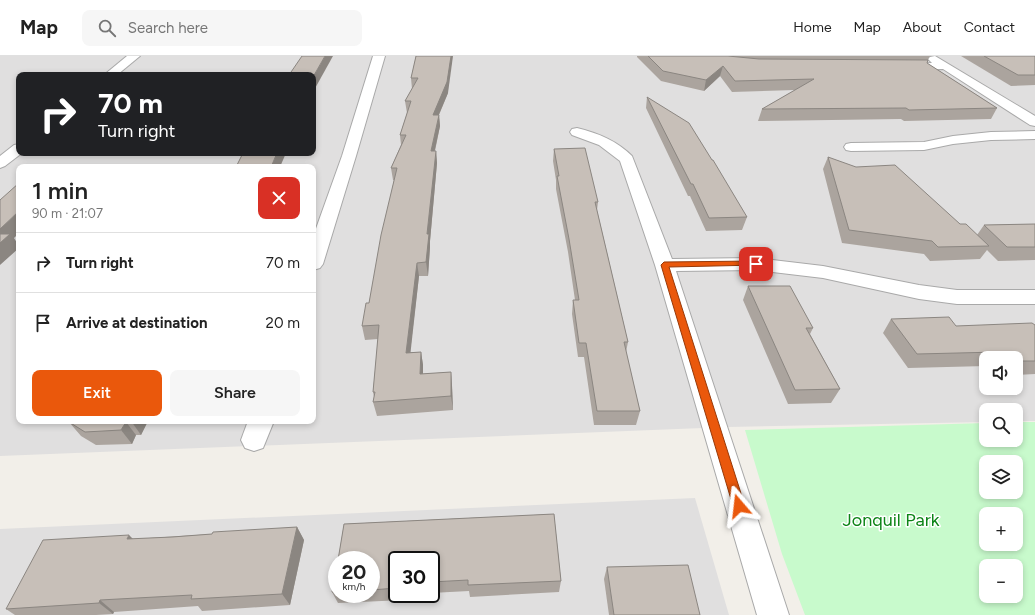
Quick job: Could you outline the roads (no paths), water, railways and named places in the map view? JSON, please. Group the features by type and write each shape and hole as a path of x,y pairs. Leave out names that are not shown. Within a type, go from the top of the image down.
{"street":[{"path":"114,72 134,56"},
{"path":"316,255 349,156 379,56"},
{"path":"929,56 1035,122"},
{"path":"892,67 945,66"},
{"path":"577,132 617,148 627,159 664,265 772,615"},
{"path":"851,147 924,146 953,140 992,136 1035,135"},
{"path":"0,163 16,150"},
{"path":"664,265 756,264 802,269 919,292 957,297 1035,297"}],"park label":[{"name":"Jonquil Park","path":"891,520"}]}
